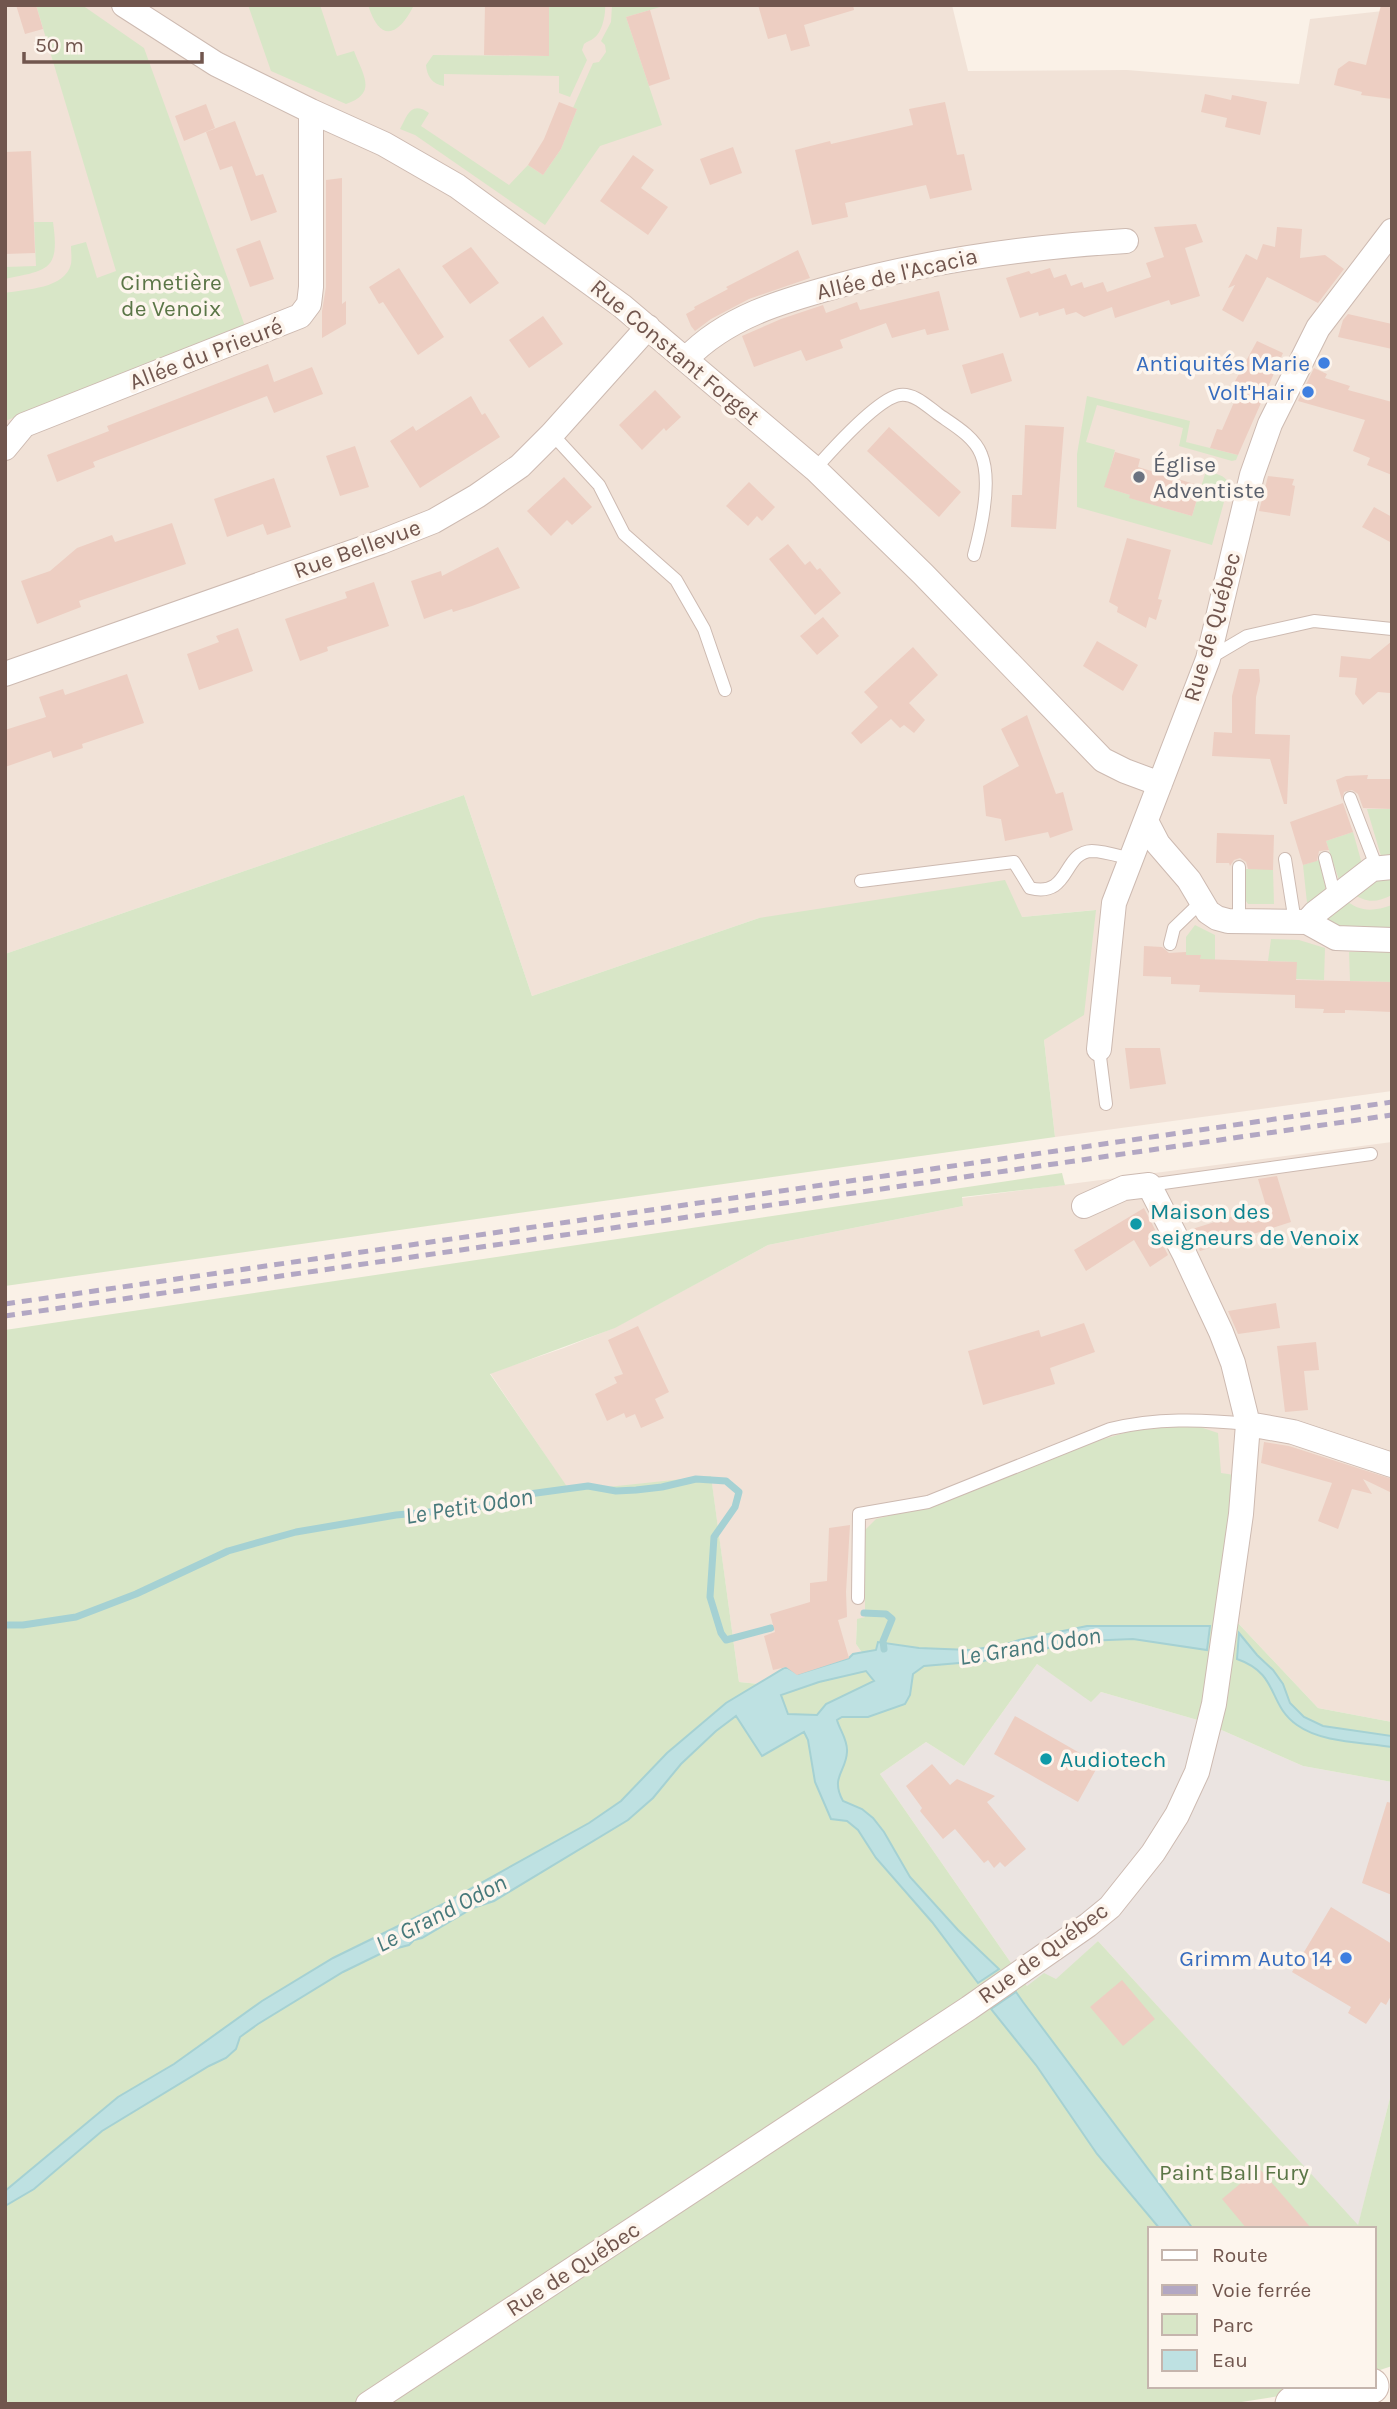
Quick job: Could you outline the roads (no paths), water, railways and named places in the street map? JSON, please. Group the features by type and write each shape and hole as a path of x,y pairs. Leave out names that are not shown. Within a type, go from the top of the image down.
{"main road":[{"path":"1293,2404 1365,2388"}],"street":[{"name":"Rue Constant Forget","path":"124,5 216,64 384,144 457,186 550,252 648,327 815,469 932,583 1103,760 1160,784"},
{"name":"Allée du Prieuré","path":"5,448 24,425 300,316 309,304 311,287 311,111"},
{"name":"Rue de Québec","path":"1099,1049 1115,903 1208,659 1252,475 1270,424 1318,328 1392,232"},
{"name":"Allée de l'Acacia","path":"685,359 702,341 743,317 793,298 886,272 998,252 1126,242"},
{"name":"Rue Bellevue","path":"5,674 434,521 477,496 520,466 648,327"},
{"path":"1146,821 1158,844 1189,880 1208,912 1217,918 1301,922 1336,938 1392,940"},
{"path":"1301,922 1366,873 1384,867"},
{"name":"Rue de Québec","path":"368,2404 969,2008 1088,1925 1110,1907 1153,1853 1177,1815 1197,1772 1214,1704 1241,1514 1248,1424 1233,1363 1221,1332 1149,1185"},
{"path":"1084,1206 1124,1188 1149,1185"},
{"path":"1248,1424 1293,1432 1392,1465"}],"lane":[{"path":"815,469 847,433 889,399 900,395 911,396 964,432 981,453 985,499 974,555"},
{"path":"552,434 599,485 624,534 676,580 704,629 724,690"},
{"path":"1208,659 1247,636 1314,621 1392,629"},
{"path":"1350,798 1384,867"},
{"path":"861,881 1014,862 1030,888 1042,891 1057,886 1079,855 1092,851 1131,859"},
{"path":"1325,858 1335,897"},
{"path":"1284,859 1301,922"},
{"path":"1239,867 1239,921"},
{"path":"1170,944 1174,928 1201,902"},
{"path":"1099,1049 1106,1104"},
{"path":"1149,1185 1371,1154"},
{"path":"858,1598 859,1514 928,1502 1110,1429 1172,1420 1248,1424"}],"water":[{"name":"Le Grand Odon","path":"1087,1626 1210,1626 1207,1650 1133,1639 1084,1641 983,1661 924,1666 913,1674 910,1695 905,1704 868,1717 842,1717 837,1720 847,1748 838,1780 843,1801 862,1809 873,1818 910,1877 958,1930 999,1969 978,1983 932,1922 876,1858 858,1830 847,1821 831,1819 815,1782 808,1740 804,1732 762,1756 736,1716 681,1764 653,1798 628,1820 494,1901 473,1908 409,1945 386,1951 343,1972 258,2024 240,2037 236,2049 226,2058 102,2131 34,2189 5,2206 5,2191 118,2097 174,2064 262,2001 333,1958 443,1904 589,1823 621,1801 667,1753 726,1703 786,1667 798,1674 849,1658 853,1654 876,1650 878,1642 919,1648 970,1650","holes":["866,1671 874,1681 826,1704 817,1715 788,1714 781,1695 819,1682"]},
{"path":"1239,1633 1273,1670 1283,1684 1290,1703 1304,1717 1323,1726 1392,1736 1392,1747 1330,1739 1297,1725 1281,1708 1260,1673 1251,1665 1237,1659"},
{"path":"1016,1992 1192,2227 1158,2227 1097,2154 1036,2065 991,2009"}],"waterway":[{"name":"Le Petit Odon","path":"5,1625 76,1617 136,1594 228,1551 296,1532 396,1515 474,1508 529,1494 588,1486 616,1491 636,1490 696,1479 726,1481 739,1492 735,1507 714,1537 710,1597 721,1633 726,1640 771,1628"},
{"name":"Le Petit Odon","path":"864,1613 886,1614 892,1619 883,1641 884,1649"}],"railway":[{"path":"5,1304 1392,1102"},
{"path":"5,1316 1392,1115"}],"place":[{"name":"Antiquités Marie","path":"1324,363"},
{"name":"Volt'Hair","path":"1308,392"},
{"name":"Église Adventiste","path":"1139,477"},
{"name":"Maison des seigneurs de Venoix","path":"1136,1224"},
{"name":"Audiotech","path":"1046,1759"},
{"name":"Grimm Auto 14","path":"1346,1958"}],"park label":[{"name":"Cimetière de Venoix","path":"171,295"},
{"name":"Paint Ball Fury","path":"1234,2172"}]}
